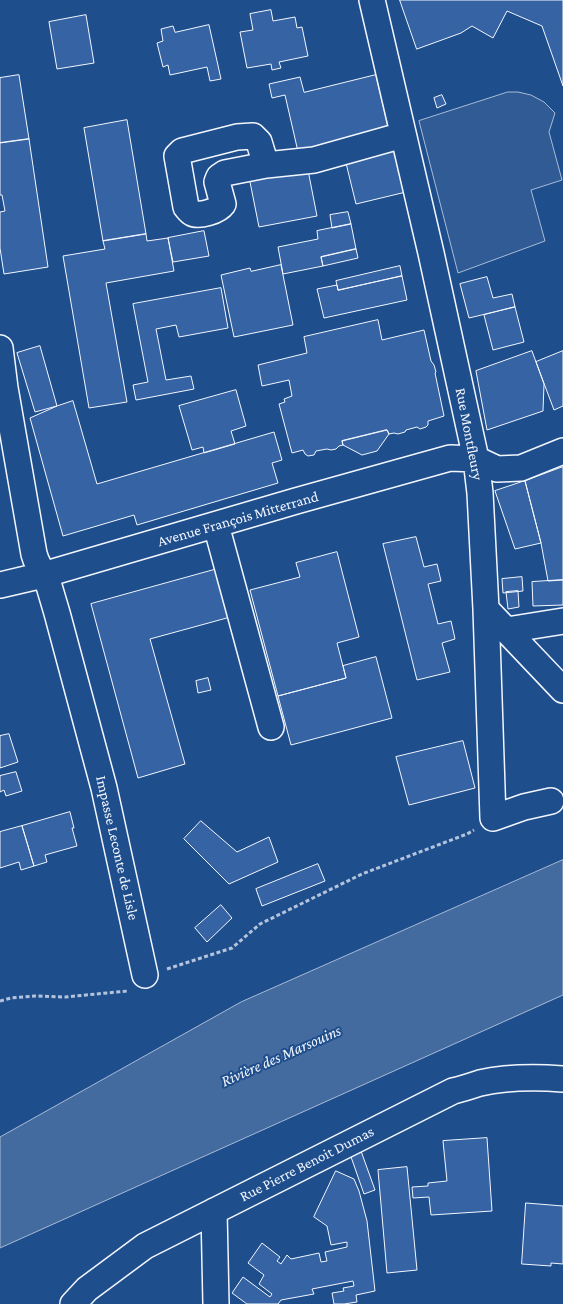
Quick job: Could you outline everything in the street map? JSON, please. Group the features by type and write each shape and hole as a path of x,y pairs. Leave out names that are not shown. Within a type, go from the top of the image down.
{"street":[{"name":"Rue Montfleury","path":"372,0 431,253 476,459 480,493 486,609 493,818"},
{"path":"266,165 314,160 403,135"},
{"name":"Impasse Leconte de Lisle","path":"0,348 5,388 34,554 49,586 104,788 145,975"},
{"path":"476,459 497,469 521,468 563,451"},
{"name":"Avenue François Mitterrand","path":"0,585 43,575 450,458 476,459"},
{"path":"216,525 271,727"},
{"path":"486,609 563,690"},
{"path":"507,630 563,621"},
{"path":"493,818 524,807 551,801"},
{"name":"Rue Pierre Benoit Dumas","path":"73,1304 87,1289 146,1246 454,1091 481,1083 514,1079 563,1079"},
{"path":"214,1211 216,1304"}],"path":[{"path":"0,1001 35,996 64,997 131,991 145,975 232,948 260,924 362,874 467,834 493,818"}],"shaded area":[{"path":"508,92 531,95 544,102 555,113 549,132 562,180 531,190 545,241 458,273 419,121"}],"water":[{"name":"Rivière des Marsouins","path":"563,860 563,995 0,1248 0,1137 241,1002"}],"building":[{"path":"400,0 563,0 563,86 542,26 507,11 493,38 472,26 461,33 417,49"},
{"path":"271,10 273,21 295,17 297,28 302,27 308,56 279,62 281,68 272,70 271,64 247,68 240,32 253,30 250,14"},
{"path":"86,15 94,63 57,69 49,22"},
{"path":"209,25 221,79 210,81 207,67 170,75 168,65 163,67 157,43 163,41 161,29 173,26 175,32"},
{"path":"19,75 29,139 0,143 0,78"},
{"path":"376,75 390,135 299,156 285,95 272,98 269,84 300,77 304,92"},
{"path":"442,95 446,104 437,108 434,98"},
{"path":"127,120 146,234 103,241 84,128"},
{"path":"29,139 48,267 4,274 0,248 0,212 5,211 2,195 0,195 0,143"},
{"path":"394,143 406,192 356,204 344,155"},
{"path":"307,165 317,216 259,227 249,177"},
{"path":"348,212 351,224 332,228 330,215"},
{"path":"351,224 356,249 321,257 323,266 283,274 278,247 318,239 317,231"},
{"path":"204,231 209,256 173,262 168,238"},
{"path":"146,234 147,241 168,238 174,271 106,283 127,402 89,408 63,256 105,249 103,241"},
{"path":"356,249 358,258 323,266 321,257"},
{"path":"281,265 293,325 234,337 221,275 250,268 251,271"},
{"path":"400,266 402,276 338,290 336,281"},
{"path":"402,276 407,300 324,318 317,289 337,285 338,290"},
{"path":"487,277 493,298 512,294 515,307 469,318 460,284"},
{"path":"221,288 228,328 179,337 176,325 156,329 166,380 191,376 194,389 136,400 133,385 148,382 133,304"},
{"path":"515,307 524,342 493,350 484,315"},
{"path":"378,320 382,340 424,330 431,361 436,372 444,416 428,421 426,427 420,429 417,427 398,434 389,434 387,430 342,441 343,445 336,449 316,451 314,455 308,456 303,450 292,453 279,404 285,402 284,399 292,396 289,380 262,386 258,365 307,353 304,337"},
{"path":"40,346 57,406 35,412 17,353"},
{"path":"532,351 544,384 543,411 487,430 476,371"},
{"path":"563,351 563,406 554,410 536,362"},
{"path":"236,390 246,426 231,431 235,444 204,453 203,447 192,450 179,406"},
{"path":"73,401 97,484 274,432 282,460 272,463 278,483 137,525 134,515 63,536 30,418"},
{"path":"387,430 389,434 377,451 362,455 343,445 342,441"},
{"path":"563,467 563,580 548,581 541,543 525,481"},
{"path":"525,481 541,543 515,549 495,491"},
{"path":"416,537 424,567 437,564 441,581 428,584 438,624 451,621 455,639 442,643 450,672 417,680 383,544"},
{"path":"337,552 359,637 337,643 346,678 278,696 250,590 300,577 296,563"},
{"path":"221,568 234,616 150,639 185,764 138,778 91,604"},
{"path":"522,577 523,591 503,593 502,579"},
{"path":"563,580 563,605 533,606 532,582"},
{"path":"518,591 519,607 508,609 506,592"},
{"path":"376,657 392,718 291,745 278,696 346,678 343,666"},
{"path":"208,678 211,690 198,693 196,681"},
{"path":"9,734 18,762 0,768 0,736"},
{"path":"463,741 475,788 409,805 396,757"},
{"path":"16,772 22,791 6,796 4,790 0,792 0,776"},
{"path":"70,812 77,846 45,855 47,862 34,866 22,826"},
{"path":"201,821 237,852 269,837 278,862 229,884 184,839"},
{"path":"22,826 34,866 21,870 19,862 0,868 0,832"},
{"path":"318,864 325,881 262,906 256,889"},
{"path":"221,905 232,918 207,942 195,928"},
{"path":"487,1138 492,1211 431,1215 429,1197 413,1198 412,1187 428,1186 428,1183 447,1181 443,1141"},
{"path":"361,1151 375,1190 364,1194 350,1154"},
{"path":"407,1167 417,1270 387,1273 378,1170"},
{"path":"336,1171 354,1179 359,1191 367,1221 375,1291 356,1295 357,1302 344,1304 334,1304 332,1293 344,1291 343,1288 354,1286 353,1281 312,1289 314,1294 281,1300 278,1304 247,1304 232,1293 243,1277 270,1297 272,1294 259,1284 264,1275 248,1263 262,1243 280,1257 277,1261 281,1264 287,1255 291,1259 319,1253 321,1262 327,1261 325,1252 347,1247 347,1242 331,1245 327,1226 314,1217"},
{"path":"526,1203 563,1206 563,1264 551,1263 551,1266 522,1264"}]}
